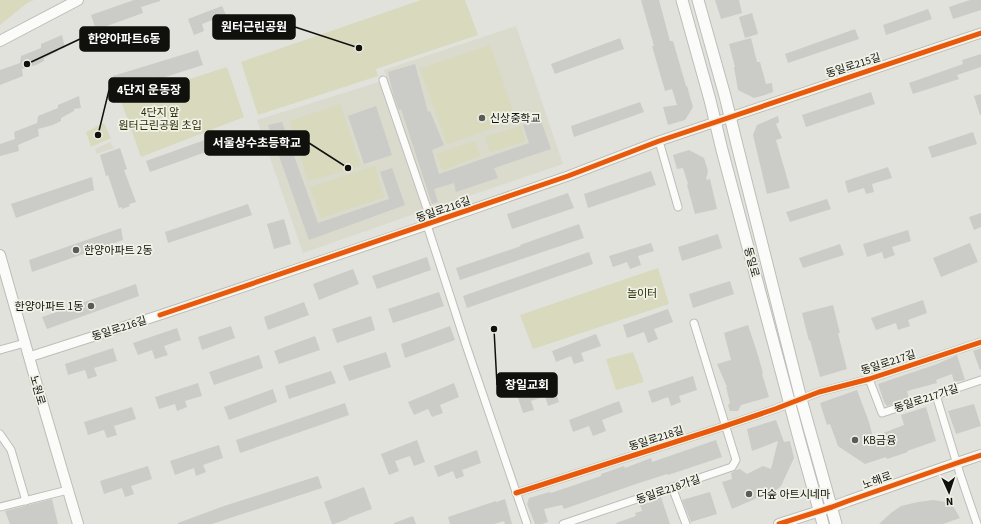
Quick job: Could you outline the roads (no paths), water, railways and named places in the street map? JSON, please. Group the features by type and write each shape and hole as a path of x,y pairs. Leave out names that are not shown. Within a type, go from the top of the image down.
{"main road":[{"path":"0,41 78,0"},
{"name":"동일로","path":"682,0 823,524"},
{"name":"동일로","path":"698,0 730,116 801,399 836,524"},
{"name":"노원로","path":"0,255 78,524"},
{"name":"노해로","path":"779,524 981,455"}],"street":[{"name":"동일로215길","path":"730,116 981,33"},
{"path":"383,80 465,342 527,524"},
{"name":"동일로216길","path":"29,357 160,315 429,224 568,176 659,140 730,116"},
{"path":"659,140 678,207"},
{"name":"동일로218가길","path":"564,524 732,467 736,460 694,323"},
{"name":"동일로217길","path":"801,399 819,392 868,379 981,342"},
{"path":"0,350 25,343"},
{"name":"동일로217가길","path":"868,379 882,413 981,380"},
{"path":"936,395 977,524"},
{"name":"동일로218길","path":"516,493 725,426 801,399"},
{"path":"0,434 11,450 26,501"},
{"path":"672,487 686,524"},
{"path":"0,507 68,490"}],"place":[{"name":"원터근린공원","path":"359,48"},
{"name":"한양아파트6동","path":"27,64"},
{"name":"신상중학교","path":"482,118"},
{"name":"4단지 운동장","path":"98,135"},
{"name":"서울상수초등학교","path":"348,168"},
{"name":"한양아파트 2동","path":"76,250"},
{"name":"한양아파트 1동","path":"91,306"},
{"name":"창일교회","path":"494,329"},
{"name":"KB금융","path":"855,440"},
{"name":"더숲 아트시네마","path":"749,494"}],"park label":[{"name":"4단지 앞 원터근린공원 초입","path":"160,118"},
{"name":"놀이터","path":"642,293"}]}
